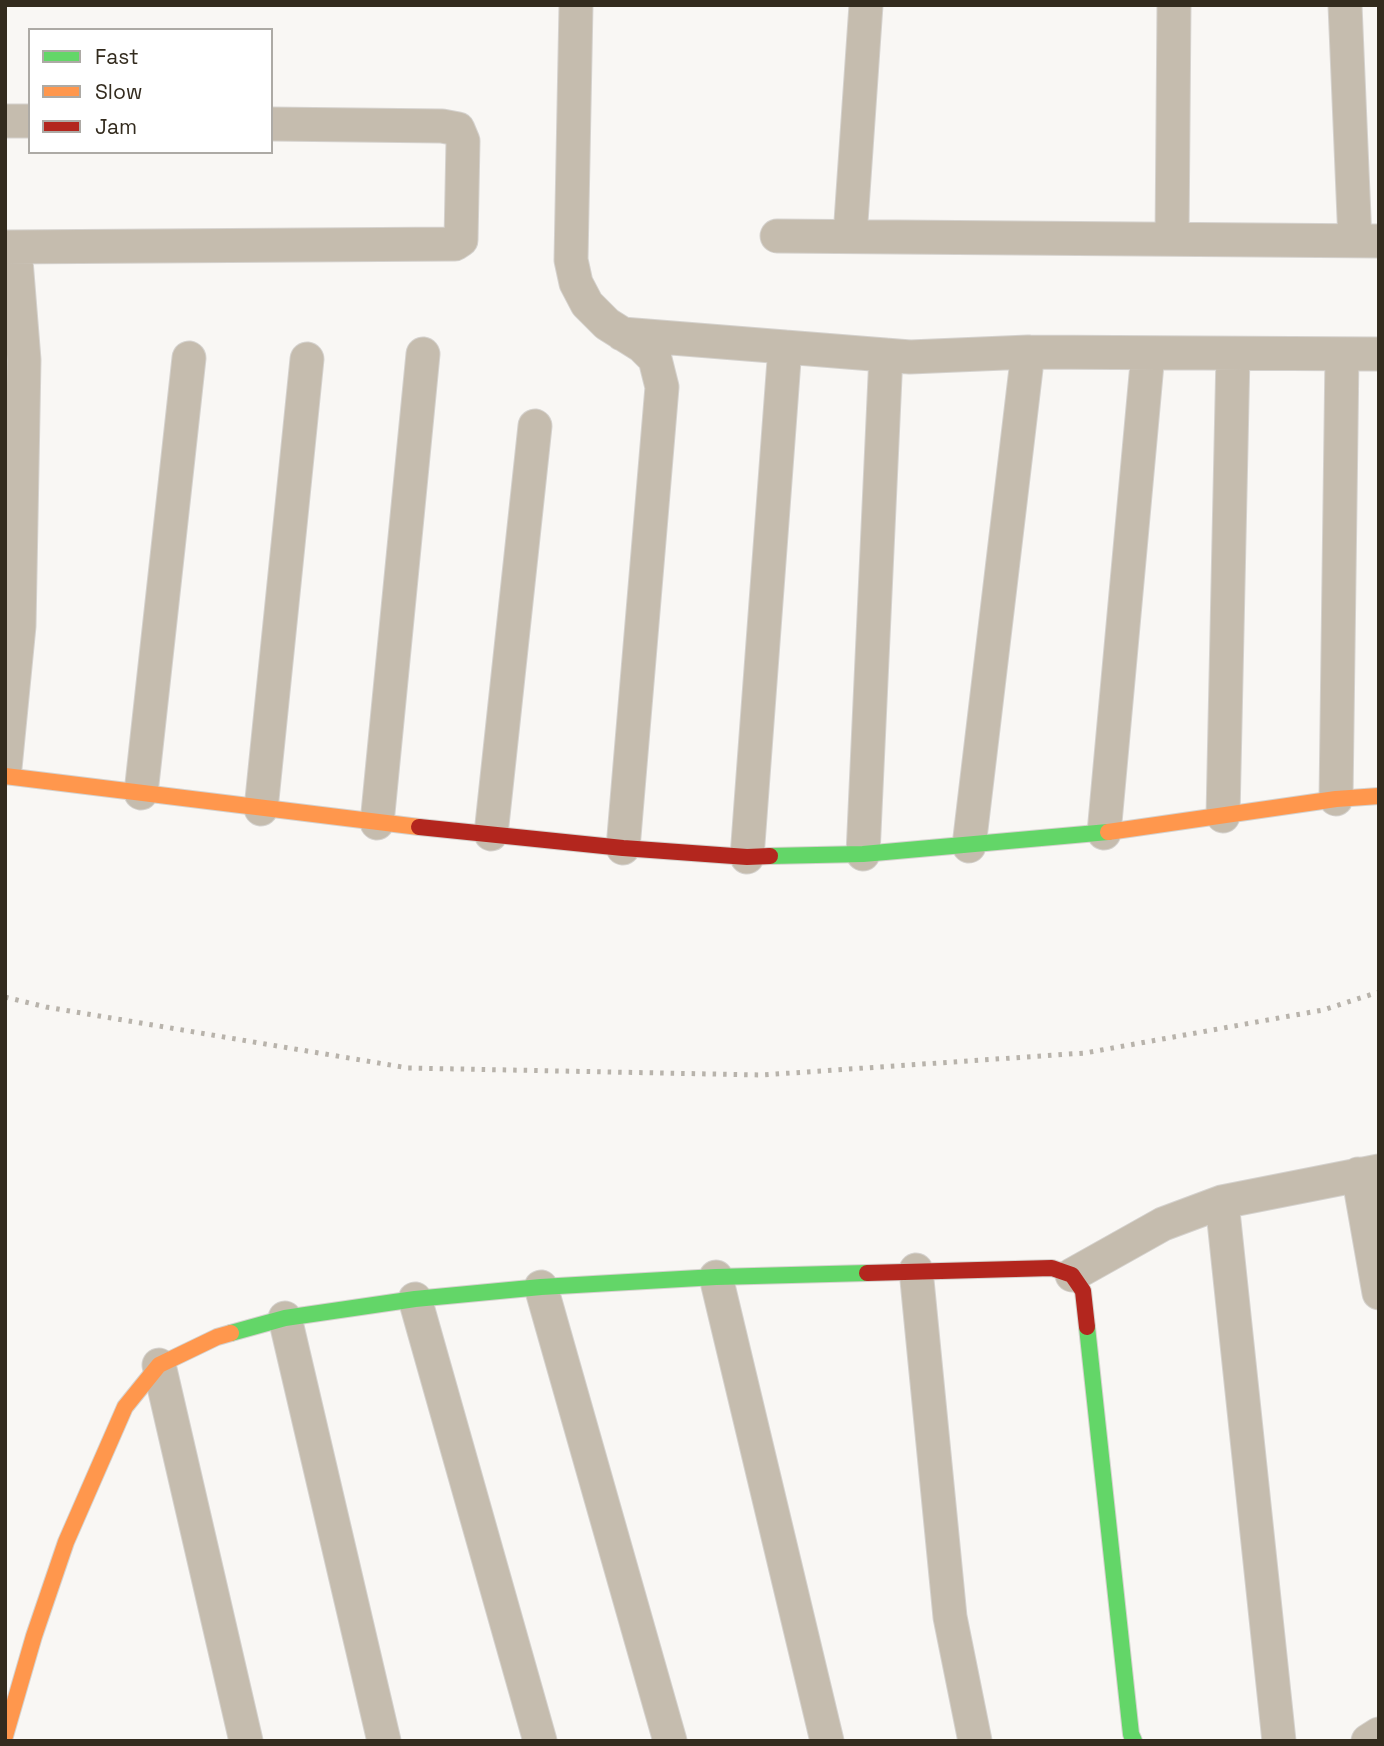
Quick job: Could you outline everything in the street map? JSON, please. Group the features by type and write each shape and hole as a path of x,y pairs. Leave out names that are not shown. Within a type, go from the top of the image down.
{"street":[{"path":"576,5 571,260 576,283 587,304 607,324 642,346 655,359 662,387 623,848"},
{"path":"850,236 866,5"},
{"path":"1172,239 1174,5"},
{"path":"778,236 1367,241 1345,5"},
{"path":"5,121 28,121"},
{"path":"5,768 19,626 24,360 10,248 455,244 461,240 463,141 458,129 442,126 273,124"},
{"path":"622,334 910,357 1028,352 1379,355"},
{"path":"747,857 785,347"},
{"path":"969,846 1028,352"},
{"path":"1104,833 1148,353"},
{"path":"377,823 422,354"},
{"path":"1223,816 1233,354"},
{"path":"1336,800 1342,354"},
{"path":"863,854 886,355"},
{"path":"141,793 189,358"},
{"path":"261,809 307,359"},
{"path":"491,834 536,426"},
{"path":"5,776 377,823 623,848 747,857 863,854 1104,833 1379,796"},
{"path":"1072,1275 1163,1224 1222,1202 1368,1173 1379,1293"},
{"path":"1222,1202 1279,1741"},
{"path":"5,1736 34,1636 66,1542 125,1407 159,1365 217,1337 285,1318 415,1298 541,1287 716,1277 1052,1268 1072,1275 1083,1291 1133,1741"},
{"path":"916,1270 950,1617 975,1741"},
{"path":"716,1277 827,1741"},
{"path":"541,1287 670,1741"},
{"path":"415,1298 540,1741"},
{"path":"285,1318 384,1741"},
{"path":"159,1365 246,1741"},
{"path":"1368,1741 1379,1734"}],"railway":[{"path":"5,997 46,1007 408,1068 762,1075 1085,1053 1323,1010 1379,992"}],"traffic: fast":[{"path":"770,856 863,854 1108,832"},
{"path":"231,1333 285,1318 415,1299 541,1287 716,1277 867,1273"},
{"path":"1087,1327 1131,1734 1134,1741"}],"traffic: slow":[{"path":"5,776 419,827"},
{"path":"1108,832 1336,799 1379,796"},
{"path":"5,1736 34,1636 66,1542 125,1407 159,1365 231,1333"}],"traffic: jam":[{"path":"419,827 623,848 747,857 770,856"},
{"path":"867,1273 1052,1268 1072,1275 1083,1291 1087,1327"}]}
